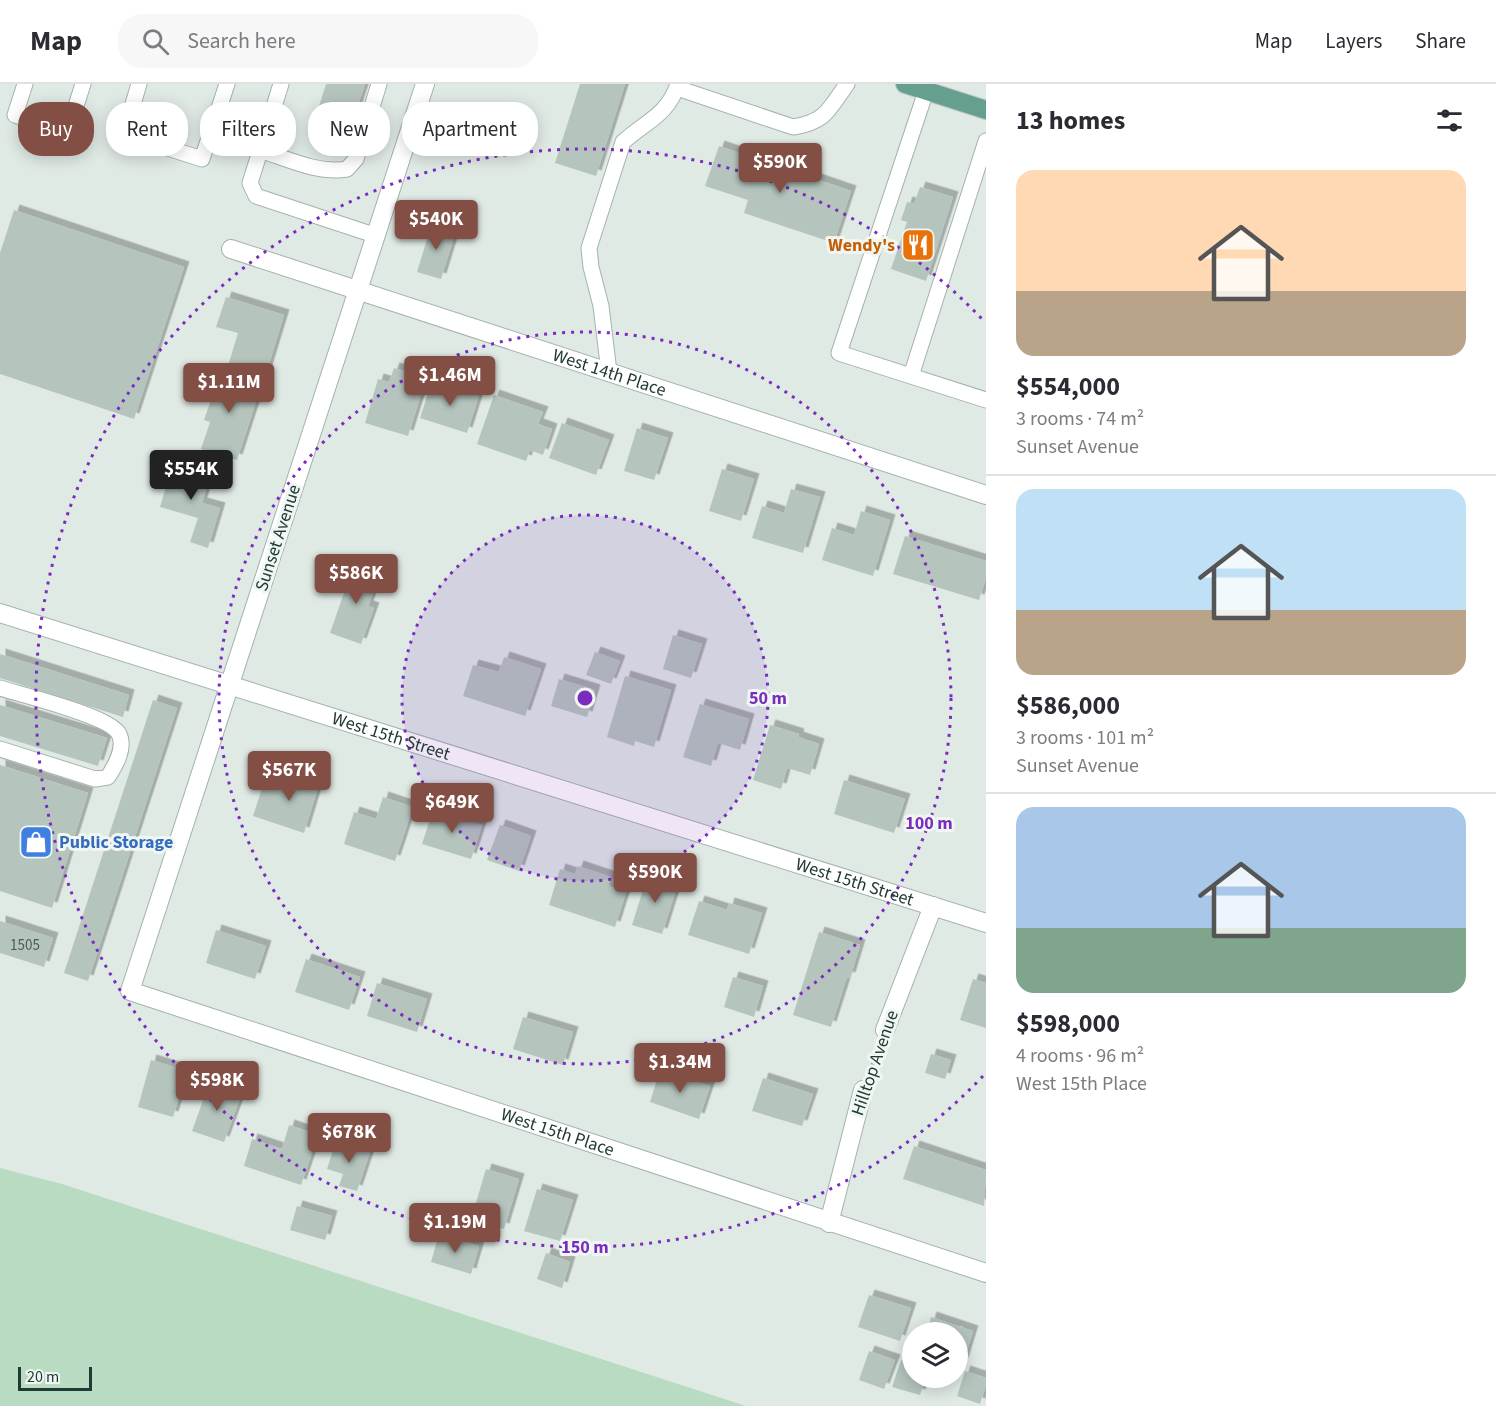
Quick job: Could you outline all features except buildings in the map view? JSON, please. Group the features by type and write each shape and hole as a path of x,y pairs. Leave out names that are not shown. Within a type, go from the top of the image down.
{"main road":[{"path":"905,84 986,110"}],"street":[{"name":"Sunset Avenue","path":"130,992 425,84"},
{"name":"West 14th Place","path":"231,249 986,495"},
{"name":"West 15th Street","path":"0,613 986,923"},
{"name":"Hilltop Avenue","path":"885,1030 933,906"},
{"name":"West 15th Place","path":"130,992 986,1273"},
{"name":"Hilltop Avenue","path":"829,1223 863,1090"}],"lane":[{"path":"25,84 15,115 68,131 83,84"},
{"path":"139,84 124,134 202,159 227,84"},
{"path":"275,102 281,84"},
{"path":"278,156 318,169 334,171 348,169 356,159 379,84"},
{"path":"609,372 601,306 591,267 589,248 623,142 661,113 678,86 793,127 811,124 824,115 847,84"},
{"path":"926,91 839,353 986,400"},
{"path":"911,376 986,141"},
{"path":"258,156 250,183 256,196 377,236"},
{"path":"0,688 107,723 119,734 122,746 115,766 108,777 95,780 0,749"}],"path":[{"name":"Hilltop Avenue","path":"863,1090 885,1030"}],"green space":[{"path":"0,1168 62,1184 746,1406 0,1406"}],"place":[{"name":"Wendy's","path":"918,245"},
{"name":"Public Storage","path":"36,842"}]}
